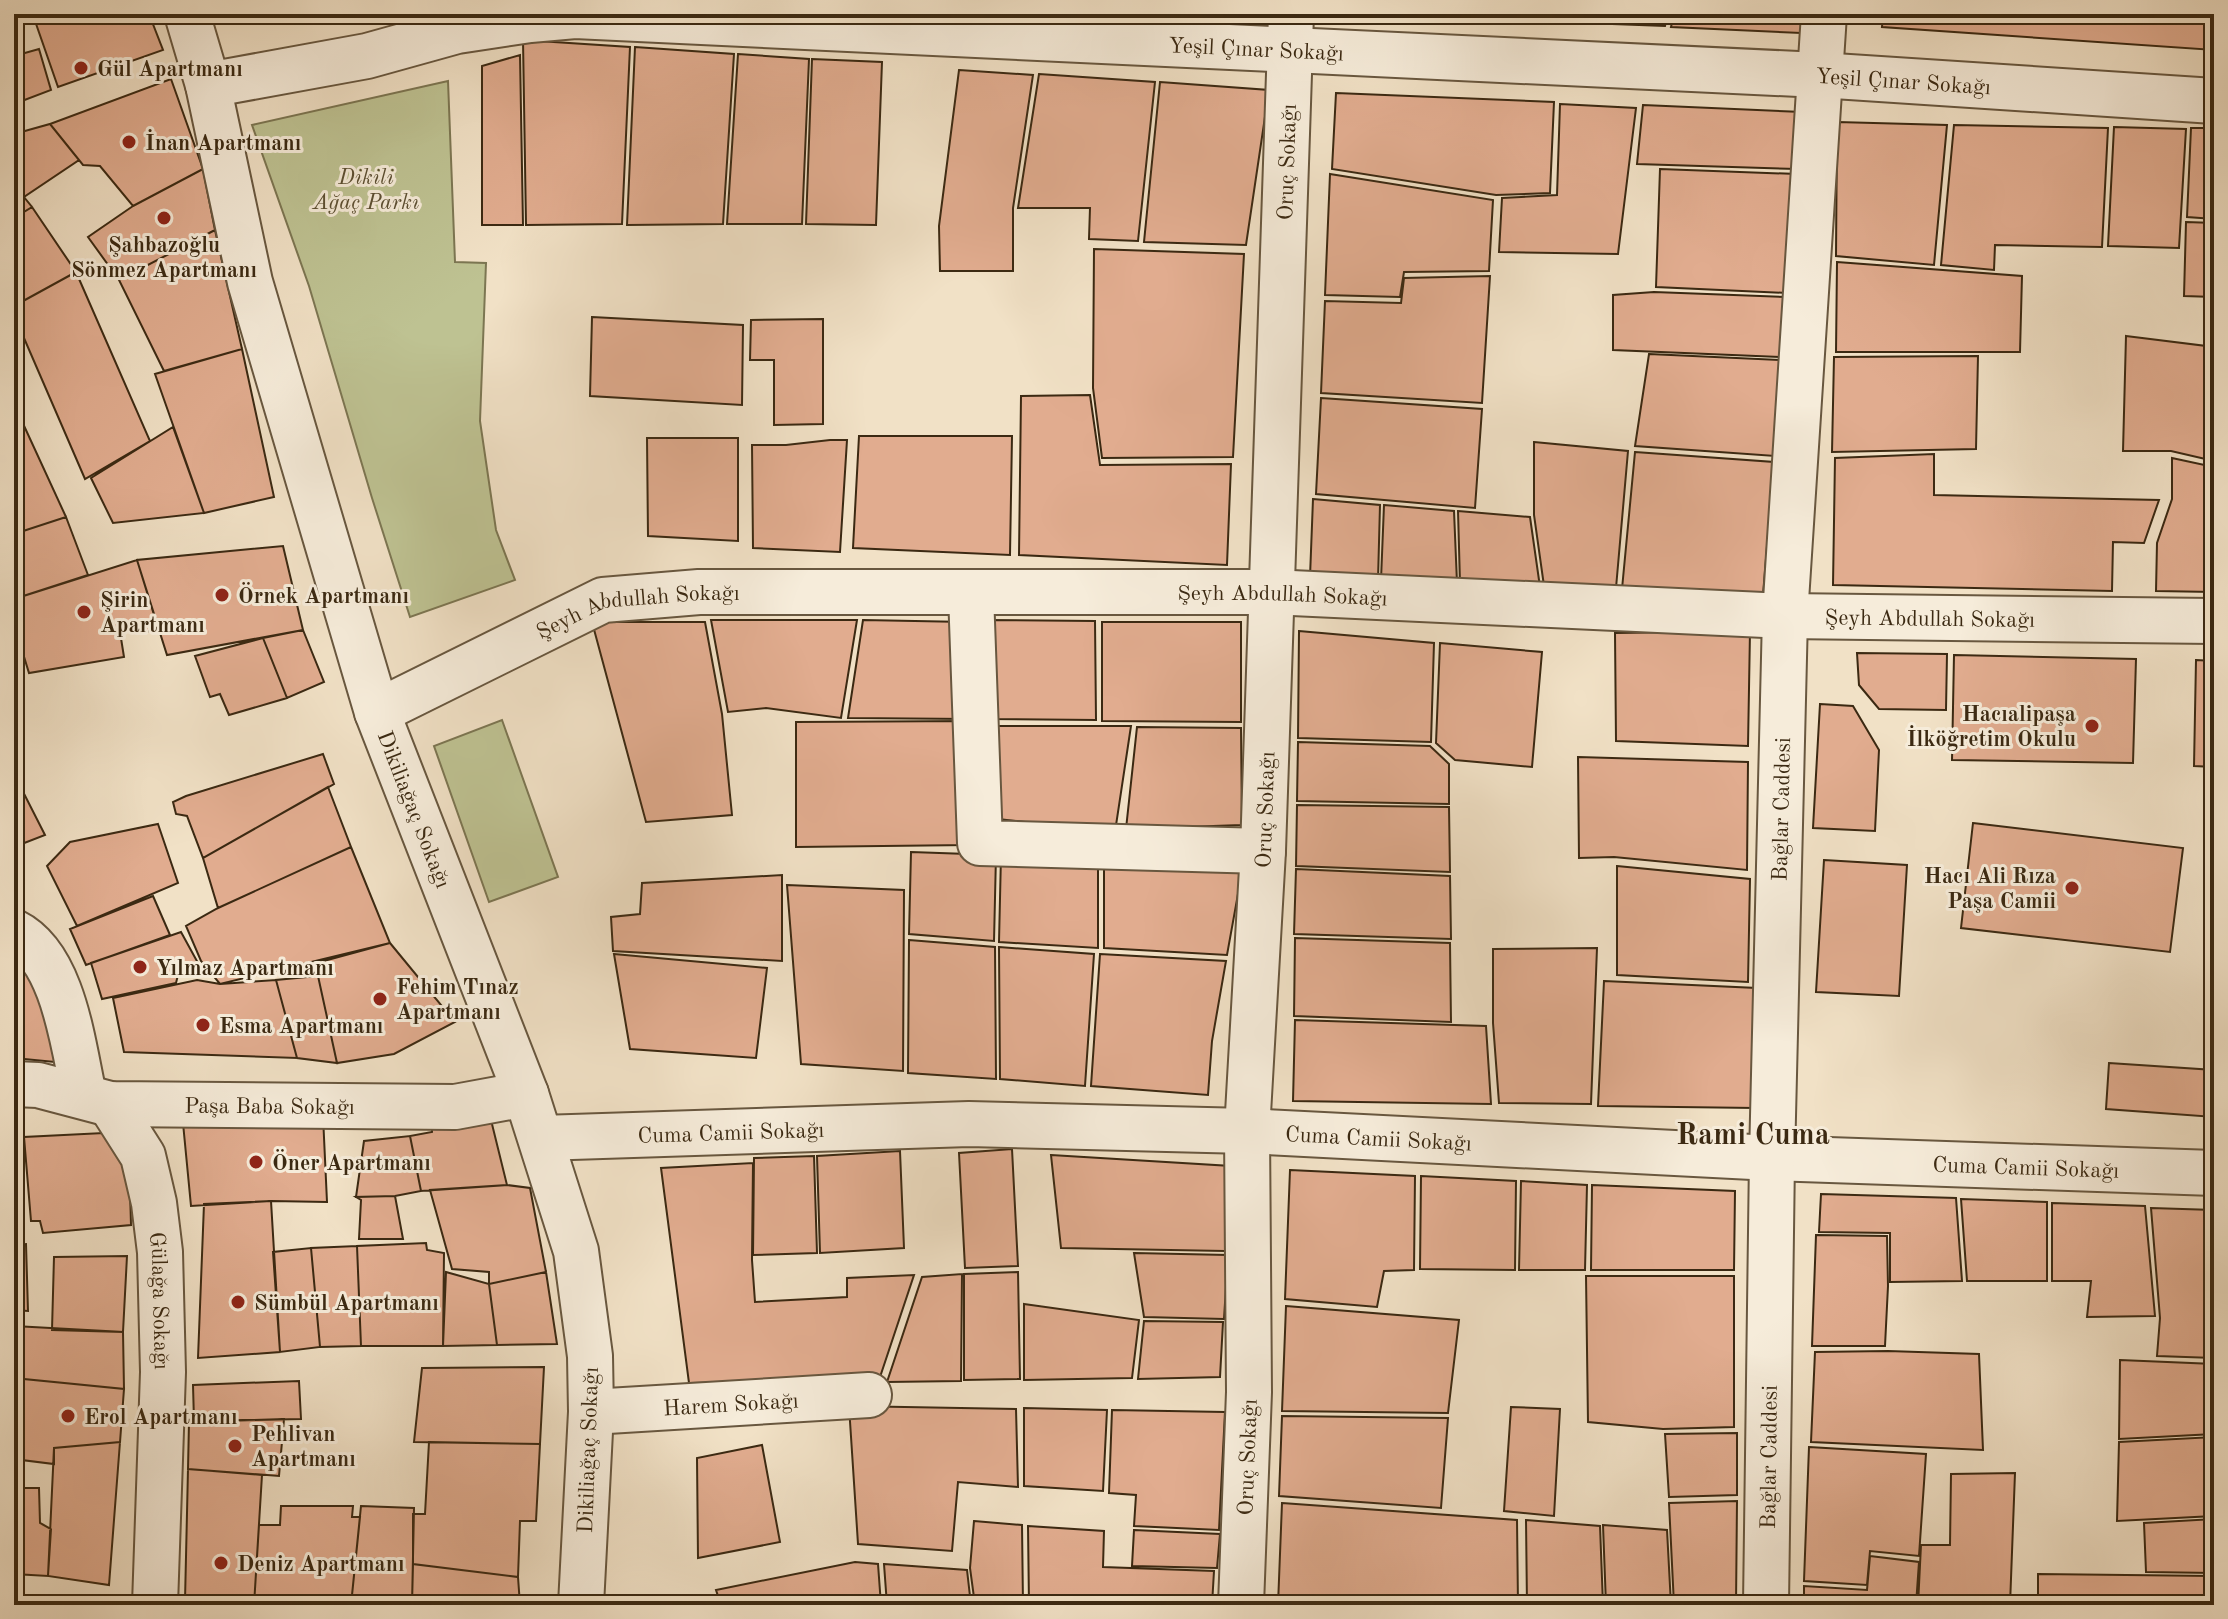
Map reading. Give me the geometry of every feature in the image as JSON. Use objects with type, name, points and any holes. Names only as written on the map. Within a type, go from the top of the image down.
[{"type":"street","name":"Dikiliağaç Sokağı","points":[[187,14],[208,85],[250,282],[377,712],[526,1094],[576,1251],[590,1356],[591,1412],[581,1605]]},
{"type":"street","name":"Bağlar Caddesi","points":[[1766,1605],[1772,1158],[1785,616],[1824,14]]},
{"type":"street","name":"Yeşil Çınar Sokağı","points":[[208,85],[367,56],[456,23],[575,16],[1290,33],[1819,75],[2214,101]]},
{"type":"street","name":"Oruç Sokağı","points":[[1241,1605],[1249,1392],[1247,1131],[1263,851],[1290,33]]},
{"type":"street","name":"Şeyh Abdullah Sokağı","points":[[377,712],[603,600],[699,592],[1270,592],[1785,616],[2214,621]]},
{"type":"street","points":[[971,594],[980,843],[1263,851]]},
{"type":"street","name":"Gülağa Sokağı","points":[[14,932],[23,936],[57,982],[97,1099],[143,1156],[154,1203],[160,1252],[163,1372],[155,1605]]},
{"type":"street","name":"Paşa Baba Sokağı","points":[[14,1084],[38,1085],[97,1099],[455,1107],[526,1094]]},
{"type":"street","name":"Cuma Camii Sokağı","points":[[541,1138],[969,1124],[1247,1131],[1772,1158],[2214,1173]]},
{"type":"street","name":"Harem Sokağı","points":[[591,1412],[869,1395]]},
{"type":"green space","name":"Dikili Ağaç Parkı","points":[[448,81],[455,262],[486,263],[480,421],[496,530],[515,580],[410,617],[309,286],[252,125]]},
{"type":"green space","points":[[502,720],[558,877],[489,902],[434,746]]},
{"type":"building","name":"Gül Apartmanı","points":[[42,14],[149,14],[163,50],[58,87],[34,18]]},
{"type":"building","points":[[274,14],[343,14],[275,20]]},
{"type":"building","points":[[1196,14],[1275,14],[1275,31],[1196,27]]},
{"type":"building","points":[[1337,14],[1414,14],[1414,19]]},
{"type":"building","points":[[1420,14],[1553,14],[1552,21]]},
{"type":"building","points":[[1560,14],[1668,14],[1665,26],[1559,22]]},
{"type":"building","points":[[1674,14],[1802,14],[1801,33],[1671,27]]},
{"type":"building","points":[[1883,14],[2214,14],[2214,50],[1882,27]]},
{"type":"building","points":[[523,40],[630,47],[622,224],[526,225]]},
{"type":"building","points":[[635,47],[734,54],[723,224],[627,225]]},
{"type":"building","points":[[39,49],[51,90],[14,104],[14,56]]},
{"type":"building","points":[[738,54],[809,59],[802,224],[727,224]]},
{"type":"building","points":[[520,55],[523,225],[482,225],[482,66]]},
{"type":"building","points":[[812,59],[882,62],[876,225],[806,224]]},
{"type":"building","points":[[959,70],[1033,75],[1013,208],[1013,271],[940,271],[939,226]]},
{"type":"building","points":[[1039,74],[1155,82],[1138,241],[1089,239],[1090,208],[1018,208]]},
{"type":"building","name":"İnan Apartmanı","points":[[171,79],[203,169],[133,206],[100,166],[83,165],[50,124]]},
{"type":"building","points":[[1160,82],[1269,90],[1246,245],[1144,242]]},
{"type":"building","points":[[1336,93],[1554,102],[1550,193],[1496,195],[1332,169]]},
{"type":"building","points":[[1560,104],[1636,108],[1618,254],[1499,252],[1502,198],[1557,195]]},
{"type":"building","points":[[1643,105],[1802,112],[1797,169],[1637,164]]},
{"type":"building","points":[[1837,122],[1947,125],[1934,265],[1836,256]]},
{"type":"building","points":[[50,124],[79,160],[24,197],[32,207],[14,218],[14,134]]},
{"type":"building","points":[[1954,125],[2108,128],[2102,247],[1995,245],[1994,270],[1941,265]]},
{"type":"building","points":[[2114,127],[2186,129],[2179,248],[2108,246]]},
{"type":"building","points":[[2191,128],[2214,128],[2214,219],[2187,217]]},
{"type":"building","name":"Şahbazoğlu Sönmez Apartmanı","points":[[203,169],[215,230],[119,280],[88,237],[133,206]]},
{"type":"building","points":[[1660,169],[1797,174],[1787,293],[1656,287]]},
{"type":"building","points":[[1330,174],[1493,200],[1489,271],[1404,272],[1400,297],[1325,295]]},
{"type":"building","points":[[32,207],[76,272],[14,306],[14,218]]},
{"type":"building","points":[[2186,222],[2214,223],[2214,297],[2184,296]]},
{"type":"building","points":[[215,230],[242,349],[164,371],[119,280]]},
{"type":"building","points":[[1094,249],[1244,254],[1233,457],[1102,458],[1093,388]]},
{"type":"building","points":[[1837,262],[2022,276],[2020,352],[1836,352]]},
{"type":"building","points":[[76,272],[150,441],[85,479],[14,315],[14,306]]},
{"type":"building","points":[[1490,276],[1482,403],[1321,393],[1325,301],[1401,303],[1404,278]]},
{"type":"building","points":[[1654,292],[1786,297],[1782,357],[1613,350],[1613,295]]},
{"type":"building","points":[[592,317],[743,325],[742,405],[590,396]]},
{"type":"building","points":[[823,319],[823,424],[774,425],[774,360],[750,360],[751,320]]},
{"type":"building","points":[[2126,336],[2214,347],[2214,461],[2171,451],[2123,451]]},
{"type":"building","points":[[242,349],[274,497],[204,513],[155,374]]},
{"type":"building","points":[[1649,354],[1782,360],[1775,456],[1635,446]]},
{"type":"building","points":[[1978,356],[1976,449],[1832,452],[1834,357]]},
{"type":"building","points":[[1090,395],[1100,465],[1231,464],[1227,565],[1019,555],[1021,396]]},
{"type":"building","points":[[1321,398],[1482,409],[1475,508],[1316,494]]},
{"type":"building","points":[[14,404],[66,517],[14,534]]},
{"type":"building","points":[[173,427],[204,513],[113,523],[91,478]]},
{"type":"building","points":[[859,436],[1012,436],[1010,555],[853,548]]},
{"type":"building","points":[[647,438],[738,438],[738,541],[648,536]]},
{"type":"building","points":[[847,440],[840,552],[753,548],[752,445]]},
{"type":"building","points":[[1534,442],[1628,451],[1616,588],[1544,586],[1534,515]]},
{"type":"building","points":[[1635,452],[1774,462],[1763,595],[1622,589]]},
{"type":"building","points":[[1934,454],[1934,495],[2159,500],[2144,543],[2113,542],[2112,591],[1833,585],[1835,458]]},
{"type":"building","points":[[2172,458],[2214,467],[2214,592],[2156,591],[2157,543],[2172,499]]},
{"type":"building","points":[[1313,499],[1380,505],[1378,580],[1310,577]]},
{"type":"building","points":[[1384,505],[1454,511],[1457,583],[1381,580]]},
{"type":"building","points":[[1458,511],[1530,517],[1540,587],[1460,583]]},
{"type":"building","points":[[66,517],[88,575],[14,599],[14,534]]},
{"type":"building","name":"Örnek Apartmanı","points":[[283,546],[303,630],[167,655],[137,560]]},
{"type":"building","name":"Şirin Apartmanı","points":[[137,560],[159,631],[120,632],[124,657],[29,673],[14,624],[14,599]]},
{"type":"building","points":[[711,620],[857,620],[841,718],[766,708],[728,712]]},
{"type":"building","points":[[863,620],[966,622],[970,719],[848,718]]},
{"type":"building","points":[[985,620],[1095,621],[1096,720],[987,719]]},
{"type":"building","points":[[592,622],[705,622],[722,714],[732,815],[646,822]]},
{"type":"building","points":[[1102,622],[1241,622],[1241,722],[1102,721]]},
{"type":"building","points":[[303,630],[324,682],[287,698],[263,638]]},
{"type":"building","points":[[1299,631],[1434,643],[1431,742],[1298,738]]},
{"type":"building","points":[[1750,631],[1748,746],[1616,741],[1615,633]]},
{"type":"building","points":[[263,638],[287,698],[229,715],[220,694],[210,697],[195,656]]},
{"type":"building","points":[[1440,643],[1542,652],[1532,767],[1455,760],[1436,743]]},
{"type":"building","points":[[1857,653],[1947,654],[1946,710],[1879,709],[1859,685]]},
{"type":"building","points":[[1954,655],[2136,659],[2133,763],[1952,760]]},
{"type":"building","points":[[2196,660],[2214,661],[2214,767],[2194,766]]},
{"type":"building","points":[[1820,704],[1853,706],[1879,750],[1875,831],[1813,828]]},
{"type":"building","points":[[969,721],[969,845],[796,847],[796,722]]},
{"type":"building","points":[[985,726],[1131,726],[1115,832],[989,818]]},
{"type":"building","points":[[1137,727],[1241,728],[1242,825],[1126,829]]},
{"type":"building","points":[[1298,742],[1430,746],[1449,764],[1449,804],[1297,801]]},
{"type":"building","points":[[323,754],[334,784],[203,858],[187,816],[176,814],[173,802]]},
{"type":"building","points":[[1578,757],[1748,762],[1747,870],[1614,857],[1579,858]]},
{"type":"building","points":[[14,774],[45,835],[14,847]]},
{"type":"building","points":[[328,787],[351,847],[218,908],[203,858]]},
{"type":"building","points":[[1297,805],[1449,807],[1450,872],[1296,866]]},
{"type":"building","name":"Hacı Ali Rıza Paşa Camii","points":[[1973,823],[2183,848],[2170,952],[1961,928]]},
{"type":"building","points":[[158,824],[178,883],[77,926],[47,866],[70,842]]},
{"type":"building","points":[[351,847],[390,943],[220,984],[201,961],[186,926],[218,908]]},
{"type":"building","points":[[911,852],[996,855],[994,941],[909,934]]},
{"type":"building","points":[[1001,855],[1098,858],[1098,948],[999,942]]},
{"type":"building","points":[[1104,858],[1240,863],[1240,883],[1227,955],[1104,948]]},
{"type":"building","points":[[1824,860],[1907,865],[1899,996],[1816,992]]},
{"type":"building","points":[[1617,866],[1750,879],[1748,982],[1617,975]]},
{"type":"building","points":[[1296,869],[1450,876],[1451,939],[1294,934]]},
{"type":"building","points":[[782,875],[782,961],[613,951],[611,917],[640,914],[642,883]]},
{"type":"building","points":[[787,885],[904,890],[903,1071],[801,1064]]},
{"type":"building","points":[[153,896],[170,935],[86,965],[70,929]]},
{"type":"building","name":"Yılmaz Apartmanı","points":[[181,932],[198,963],[179,971],[176,983],[102,999],[91,963]]},
{"type":"building","points":[[1295,938],[1450,943],[1451,1022],[1294,1016]]},
{"type":"building","points":[[909,940],[995,947],[996,1079],[908,1073]]},
{"type":"building","points":[[14,943],[52,989],[65,1063],[14,1058]]},
{"type":"building","name":"Fehim Tınaz Apartmanı","points":[[390,943],[455,1022],[394,1054],[337,1063],[318,976],[324,975],[320,962]]},
{"type":"building","points":[[999,947],[1094,954],[1085,1086],[1000,1079]]},
{"type":"building","points":[[1597,948],[1591,1104],[1499,1103],[1493,1023],[1493,949]]},
{"type":"building","points":[[614,954],[767,968],[756,1058],[630,1049]]},
{"type":"building","points":[[1100,954],[1226,961],[1212,1041],[1208,1095],[1091,1086]]},
{"type":"building","points":[[318,976],[337,1063],[297,1058],[276,980]]},
{"type":"building","name":"Esma Apartmanı","points":[[197,980],[220,984],[276,980],[297,1058],[124,1052],[113,998]]},
{"type":"building","points":[[1604,981],[1757,988],[1756,1108],[1598,1106]]},
{"type":"building","points":[[1295,1020],[1486,1026],[1491,1104],[1293,1101]]},
{"type":"building","points":[[2109,1063],[2214,1070],[2214,1117],[2106,1109]]},
{"type":"building","name":"Öner Apartmanı","points":[[323,1116],[327,1202],[271,1201],[191,1206],[183,1123]]},
{"type":"building","points":[[491,1120],[507,1185],[421,1191],[410,1136],[432,1132],[432,1125]]},
{"type":"building","points":[[104,1133],[129,1156],[131,1225],[43,1233],[40,1221],[31,1221],[24,1137]]},
{"type":"building","points":[[410,1136],[421,1191],[395,1196],[356,1197],[364,1141]]},
{"type":"building","points":[[1012,1149],[1018,1266],[965,1268],[959,1153]]},
{"type":"building","points":[[900,1151],[904,1248],[820,1253],[817,1156]]},
{"type":"building","points":[[1051,1155],[1231,1166],[1225,1251],[1061,1248]]},
{"type":"building","points":[[814,1156],[817,1253],[753,1255],[754,1158]]},
{"type":"building","points":[[753,1163],[755,1302],[847,1297],[847,1278],[914,1275],[879,1380],[689,1383],[661,1168]]},
{"type":"building","points":[[1290,1170],[1415,1176],[1414,1270],[1384,1271],[1377,1307],[1285,1299]]},
{"type":"building","points":[[1421,1176],[1516,1181],[1515,1270],[1420,1269]]},
{"type":"building","points":[[1521,1181],[1587,1185],[1585,1270],[1519,1270]]},
{"type":"building","points":[[507,1185],[530,1188],[546,1272],[489,1284],[489,1272],[452,1269],[430,1190]]},
{"type":"building","points":[[1592,1185],[1735,1191],[1734,1270],[1591,1270]]},
{"type":"building","points":[[1821,1194],[1956,1198],[1962,1281],[1890,1282],[1890,1233],[1819,1232]]},
{"type":"building","points":[[395,1196],[403,1239],[359,1239],[361,1200],[356,1197]]},
{"type":"building","points":[[1961,1199],[2047,1202],[2047,1281],[1967,1281]]},
{"type":"building","name":"Sümbül Apartmanı","points":[[271,1201],[280,1352],[198,1358],[204,1204]]},
{"type":"building","points":[[2052,1203],[2145,1206],[2155,1316],[2087,1317],[2091,1281],[2052,1281]]},
{"type":"building","points":[[2151,1208],[2214,1210],[2214,1358],[2157,1356],[2160,1318]]},
{"type":"building","points":[[1816,1235],[1887,1236],[1885,1346],[1812,1346]]},
{"type":"building","points":[[426,1243],[427,1250],[444,1253],[443,1346],[361,1346],[357,1246]]},
{"type":"building","points":[[26,1244],[28,1311],[14,1310],[14,1245]]},
{"type":"building","points":[[357,1246],[361,1346],[320,1347],[311,1248]]},
{"type":"building","points":[[311,1248],[320,1347],[280,1352],[273,1252]]},
{"type":"building","points":[[1134,1253],[1228,1255],[1224,1319],[1144,1317]]},
{"type":"building","points":[[127,1256],[123,1332],[52,1330],[54,1257]]},
{"type":"building","points":[[446,1272],[489,1284],[497,1345],[443,1346]]},
{"type":"building","points":[[546,1272],[557,1344],[497,1345],[489,1284]]},
{"type":"building","points":[[1018,1272],[1020,1379],[964,1380],[964,1274]]},
{"type":"building","points":[[962,1274],[961,1381],[887,1382],[922,1277]]},
{"type":"building","points":[[1586,1276],[1734,1276],[1734,1427],[1663,1429],[1588,1422]]},
{"type":"building","points":[[1024,1304],[1139,1320],[1132,1378],[1024,1380]]},
{"type":"building","points":[[1286,1306],[1459,1320],[1448,1413],[1282,1411]]},
{"type":"building","points":[[1144,1321],[1223,1322],[1220,1377],[1138,1379]]},
{"type":"building","points":[[14,1326],[123,1332],[124,1389],[14,1378]]},
{"type":"building","points":[[1815,1352],[1979,1354],[1983,1450],[1811,1442]]},
{"type":"building","points":[[2120,1360],[2214,1364],[2214,1434],[2119,1439]]},
{"type":"building","points":[[544,1367],[540,1444],[414,1442],[422,1368]]},
{"type":"building","name":"Erol Apartmanı","points":[[14,1378],[124,1389],[120,1442],[54,1448],[54,1464],[14,1459]]},
{"type":"building","points":[[299,1381],[301,1419],[194,1421],[193,1385]]},
{"type":"building","points":[[849,1406],[1016,1409],[1018,1487],[958,1482],[952,1551],[858,1544]]},
{"type":"building","points":[[1511,1407],[1560,1409],[1554,1516],[1504,1511]]},
{"type":"building","points":[[1024,1408],[1107,1410],[1103,1491],[1024,1486]]},
{"type":"building","points":[[1112,1410],[1225,1412],[1219,1530],[1134,1526],[1136,1495],[1109,1493]]},
{"type":"building","points":[[1282,1416],[1448,1418],[1441,1508],[1279,1496]]},
{"type":"building","name":"Pehlivan Apartmanı","points":[[284,1419],[279,1476],[188,1469],[189,1422]]},
{"type":"building","points":[[1737,1433],[1737,1495],[1669,1497],[1665,1434]]},
{"type":"building","points":[[2214,1437],[2214,1516],[2117,1521],[2119,1442]]},
{"type":"building","points":[[120,1442],[109,1585],[48,1576],[54,1448]]},
{"type":"building","points":[[429,1442],[540,1444],[536,1521],[520,1521],[518,1577],[413,1564],[413,1514],[425,1514]]},
{"type":"building","points":[[762,1445],[780,1542],[698,1558],[697,1458]]},
{"type":"building","points":[[1809,1447],[1926,1454],[1919,1556],[1870,1551],[1867,1585],[1804,1581]]},
{"type":"building","name":"Deniz Apartmanı","points":[[188,1469],[262,1475],[254,1605],[185,1601]]},
{"type":"building","points":[[2015,1473],[2010,1605],[1918,1605],[1921,1545],[1950,1545],[1951,1474]]},
{"type":"building","points":[[14,1488],[39,1488],[40,1523],[51,1529],[48,1576],[14,1574]]},
{"type":"building","points":[[1737,1501],[1736,1605],[1674,1605],[1669,1503]]},
{"type":"building","points":[[1282,1503],[1517,1520],[1518,1605],[1278,1605]]},
{"type":"building","points":[[281,1506],[353,1506],[352,1517],[360,1517],[351,1605],[254,1605],[259,1525],[280,1525]]},
{"type":"building","points":[[361,1506],[414,1508],[412,1605],[351,1605]]},
{"type":"building","points":[[2214,1519],[2214,1573],[2146,1572],[2144,1523]]},
{"type":"building","points":[[1526,1520],[1600,1526],[1603,1605],[1527,1605]]},
{"type":"building","points":[[974,1521],[1022,1525],[1023,1605],[975,1605],[970,1568]]},
{"type":"building","points":[[1603,1525],[1667,1530],[1671,1605],[1606,1605]]},
{"type":"building","points":[[1028,1526],[1104,1531],[1103,1567],[1214,1571],[1212,1605],[1029,1605]]},
{"type":"building","points":[[1134,1530],[1220,1534],[1217,1568],[1132,1566]]},
{"type":"building","points":[[1870,1556],[1919,1562],[1916,1605],[1804,1605],[1804,1586],[1867,1590]]},
{"type":"building","points":[[855,1562],[878,1564],[881,1605],[721,1605],[716,1590]]},
{"type":"building","points":[[413,1564],[518,1577],[520,1605],[412,1605]]},
{"type":"building","points":[[884,1564],[967,1570],[971,1605],[887,1605]]},
{"type":"building","points":[[2038,1574],[2214,1576],[2214,1605],[2038,1605]]},
{"type":"place","name":"Gül Apartmanı","points":[[81,68]]},
{"type":"place","name":"İnan Apartmanı","points":[[129,142]]},
{"type":"place","name":"Şahbazoğlu Sönmez Apartmanı","points":[[164,218]]},
{"type":"place","name":"Örnek Apartmanı","points":[[222,595]]},
{"type":"place","name":"Şirin Apartmanı","points":[[84,612]]},
{"type":"place","name":"Hacıalipaşa İlköğretim Okulu","points":[[2092,726]]},
{"type":"place","name":"Hacı Ali Rıza Paşa Camii","points":[[2072,888]]},
{"type":"place","name":"Yılmaz Apartmanı","points":[[140,967]]},
{"type":"place","name":"Fehim Tınaz Apartmanı","points":[[380,999]]},
{"type":"place","name":"Esma Apartmanı","points":[[203,1025]]},
{"type":"place","name":"Öner Apartmanı","points":[[256,1162]]},
{"type":"place","name":"Sümbül Apartmanı","points":[[238,1302]]},
{"type":"place","name":"Erol Apartmanı","points":[[68,1416]]},
{"type":"place","name":"Pehlivan Apartmanı","points":[[235,1446]]},
{"type":"place","name":"Deniz Apartmanı","points":[[221,1563]]},
{"type":"district","name":"Rami Cuma","points":[[1753,1134]]}]
